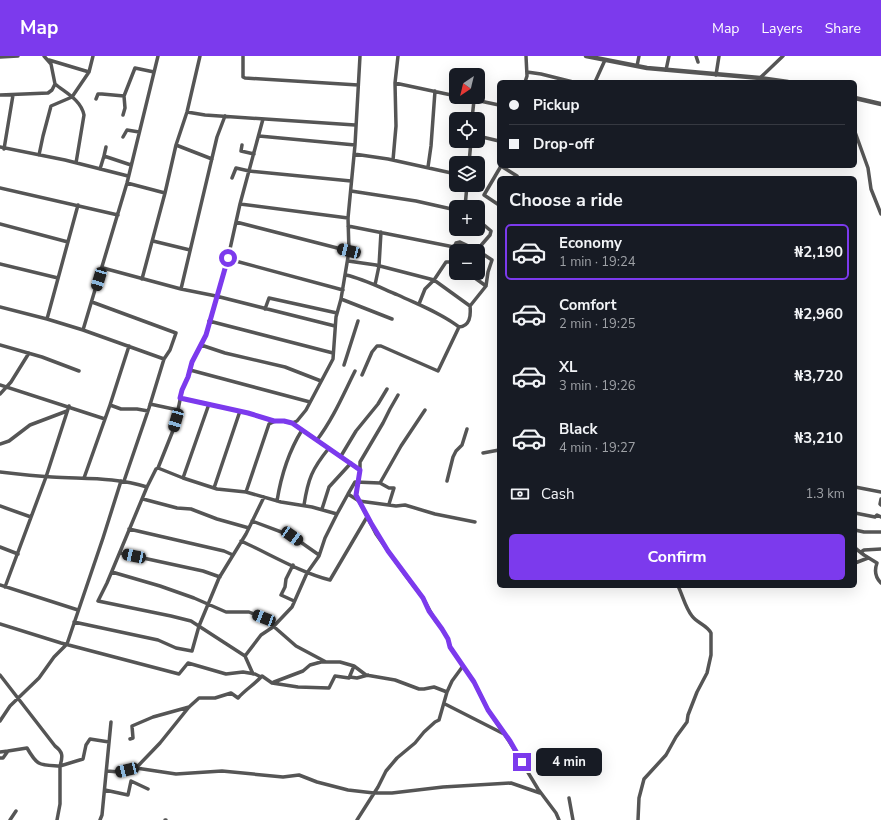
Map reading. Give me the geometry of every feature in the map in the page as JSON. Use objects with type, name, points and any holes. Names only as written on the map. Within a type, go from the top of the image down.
[{"type":"street","points":[[0,57],[18,56]]},
{"type":"street","points":[[44,56],[49,60],[89,72]]},
{"type":"street","points":[[39,155],[51,106],[72,97],[89,72],[93,56]]},
{"type":"street","points":[[84,330],[127,183],[158,56]]},
{"type":"street","points":[[142,279],[153,241],[176,145],[187,112],[200,56]]},
{"type":"street","points":[[243,56],[243,77],[245,78],[358,85]]},
{"type":"street","points":[[292,423],[297,421],[306,410],[333,359],[337,313],[346,275],[349,251],[348,218],[355,145],[360,56]]},
{"type":"street","points":[[393,160],[396,126],[395,83],[398,56]]},
{"type":"street","points":[[525,80],[527,72],[526,56]]},
{"type":"street","points":[[586,56],[605,60],[611,58],[637,66],[666,70],[774,80]]},
{"type":"street","points":[[637,66],[639,56]]},
{"type":"street","points":[[666,70],[669,56]]},
{"type":"street","points":[[696,56],[698,62]]},
{"type":"street","points":[[716,75],[719,56]]},
{"type":"street","points":[[760,78],[783,56]]},
{"type":"street","points":[[49,60],[55,84],[72,97],[82,109],[84,115],[76,163]]},
{"type":"street","points":[[595,80],[605,60]]},
{"type":"street","points":[[123,115],[125,108],[124,96],[135,68],[154,72]]},
{"type":"street","points":[[527,72],[564,80]]},
{"type":"street","points":[[395,83],[449,95]]},
{"type":"street","points":[[0,96],[50,92],[55,84]]},
{"type":"street","points":[[428,167],[435,92]]},
{"type":"street","points":[[96,99],[98,94],[124,96]]},
{"type":"street","points":[[13,95],[2,148],[76,163],[128,176]]},
{"type":"street","points":[[857,98],[881,104]]},
{"type":"street","points":[[485,102],[497,105]]},
{"type":"street","points":[[187,112],[205,115],[355,125]]},
{"type":"street","points":[[181,289],[217,137],[225,116]]},
{"type":"street","points":[[253,674],[245,656],[191,622],[171,616],[98,601],[112,572],[147,487],[156,469],[158,468],[174,428],[182,390],[206,335],[216,296],[228,259],[240,204],[263,119]]},
{"type":"street","points":[[123,137],[127,130],[140,132]]},
{"type":"street","points":[[259,136],[355,145]]},
{"type":"street","points":[[485,138],[497,141]]},
{"type":"street","points":[[857,138],[868,168],[871,189],[881,214]]},
{"type":"street","points":[[176,145],[212,159]]},
{"type":"street","points":[[242,145],[241,151],[254,154]]},
{"type":"street","points":[[100,169],[106,147]]},
{"type":"street","points":[[354,154],[393,160],[449,172]]},
{"type":"street","points":[[104,156],[131,165]]},
{"type":"street","points":[[232,178],[236,168],[249,171],[351,181]]},
{"type":"street","points":[[497,204],[484,195],[500,168]]},
{"type":"street","points":[[504,168],[517,176]]},
{"type":"street","points":[[127,183],[165,193]]},
{"type":"street","points":[[0,188],[118,214]]},
{"type":"street","points":[[351,190],[416,200],[449,208]]},
{"type":"street","points":[[240,204],[348,218]]},
{"type":"street","points":[[47,320],[78,205]]},
{"type":"street","points":[[236,222],[349,251]]},
{"type":"street","points":[[0,224],[68,242]]},
{"type":"street","points":[[348,226],[449,245]]},
{"type":"street","points":[[482,244],[490,235],[491,231],[485,226]]},
{"type":"street","points":[[375,285],[379,266],[381,232]]},
{"type":"street","points":[[153,241],[190,250]]},
{"type":"street","points":[[455,244],[460,242],[464,244]]},
{"type":"street","points":[[346,275],[375,285],[419,304],[449,319],[459,327],[464,327],[471,317],[470,306],[486,286],[492,260],[485,255]]},
{"type":"street","points":[[228,259],[343,290]]},
{"type":"street","points":[[348,261],[379,266],[434,280],[470,306]]},
{"type":"street","points":[[419,304],[424,289],[434,280],[446,262],[449,262]]},
{"type":"street","points":[[0,264],[58,278]]},
{"type":"street","points":[[103,268],[181,289],[216,296],[336,326]]},
{"type":"street","points":[[478,280],[486,286]]},
{"type":"street","points":[[265,309],[269,298],[337,313]]},
{"type":"street","points":[[341,299],[392,319]]},
{"type":"street","points":[[0,721],[10,706],[39,678],[54,657],[67,644],[122,481],[148,412],[164,359],[170,350],[176,332],[92,302]]},
{"type":"street","points":[[0,307],[84,330],[164,359]]},
{"type":"street","points":[[209,321],[333,353]]},
{"type":"street","points":[[344,365],[358,321]]},
{"type":"street","points":[[362,375],[372,352],[377,346],[381,346],[438,371],[459,327]]},
{"type":"street","points":[[0,345],[29,353],[78,371]]},
{"type":"street","points":[[201,345],[225,353],[285,367],[322,381]]},
{"type":"street","points":[[84,478],[129,346]]},
{"type":"street","points":[[0,394],[29,353]]},
{"type":"street","points":[[190,370],[310,402]]},
{"type":"street","points":[[318,440],[334,415],[355,371]]},
{"type":"street","points":[[0,385],[69,406],[105,419]]},
{"type":"street","points":[[341,456],[356,431],[378,404],[387,389]]},
{"type":"street","points":[[398,395],[383,424],[360,462],[359,483],[356,495],[376,534],[423,598],[448,639],[450,647],[474,682],[488,710],[559,820]]},
{"type":"street","points":[[180,398],[240,411],[274,421],[292,423],[360,470]]},
{"type":"street","points":[[150,404],[178,410]]},
{"type":"street","points":[[183,478],[209,404]]},
{"type":"street","points":[[110,405],[121,410],[137,409],[148,412]]},
{"type":"street","points":[[5,587],[46,477],[69,406]]},
{"type":"street","points":[[0,444],[30,425],[67,412],[73,408]]},
{"type":"street","points":[[380,483],[401,446],[425,410]]},
{"type":"street","points":[[214,488],[240,411]]},
{"type":"street","points":[[246,492],[269,424],[274,421]]},
{"type":"street","points":[[447,481],[453,458],[456,451],[462,445],[467,429]]},
{"type":"street","points":[[277,501],[279,486],[285,468],[295,442],[302,430]]},
{"type":"street","points":[[304,505],[310,476],[318,462],[329,448]]},
{"type":"street","points":[[483,453],[497,450]]},
{"type":"street","points":[[322,509],[329,487],[351,463]]},
{"type":"street","points":[[158,468],[214,488],[246,492],[277,501],[322,509],[336,514]]},
{"type":"street","points":[[0,472],[46,477],[101,478],[147,487]]},
{"type":"street","points":[[245,656],[261,635],[274,626],[292,607],[308,572],[319,555],[336,514],[355,482],[373,484],[380,483],[390,488],[394,488],[389,504]]},
{"type":"street","points":[[857,487],[881,492]]},
{"type":"street","points":[[348,494],[359,501],[396,506],[405,505],[435,514],[475,522]]},
{"type":"street","points":[[74,622],[158,640],[176,648],[192,651],[199,626],[220,577],[249,528],[264,497]]},
{"type":"street","points":[[143,499],[177,508],[191,509],[217,519],[249,528]]},
{"type":"street","points":[[881,499],[881,505]]},
{"type":"street","points":[[0,506],[31,517]]},
{"type":"street","points":[[857,513],[875,517],[877,515],[881,518]]},
{"type":"street","points":[[241,541],[308,572],[330,580],[367,516]]},
{"type":"street","points":[[252,521],[292,536],[319,555]]},
{"type":"street","points":[[129,528],[224,551],[233,555]]},
{"type":"street","points":[[857,530],[881,532]]},
{"type":"street","points":[[0,547],[18,554]]},
{"type":"street","points":[[857,549],[877,563]]},
{"type":"street","points":[[861,552],[864,550],[881,549]]},
{"type":"street","points":[[120,553],[203,571],[220,577]]},
{"type":"street","points":[[857,562],[868,558]]},
{"type":"street","points":[[881,560],[877,563],[874,570],[881,583]]},
{"type":"street","points":[[293,565],[286,578],[285,587],[281,595],[294,601]]},
{"type":"street","points":[[112,572],[160,586],[194,598],[226,612],[250,612],[264,618],[296,646],[326,662]]},
{"type":"street","points":[[0,585],[78,610]]},
{"type":"street","points":[[638,820],[639,798],[644,779],[666,755],[676,737],[687,722],[688,715],[697,692],[707,673],[711,655],[711,633],[706,627],[693,618],[689,608],[685,604],[679,588]]},
{"type":"street","points":[[0,624],[61,643],[179,674],[188,663],[226,674],[243,672],[253,674],[261,676],[272,683],[330,688],[335,676],[349,678],[350,676],[357,678],[368,675]]},
{"type":"street","points":[[272,683],[303,670],[310,665],[326,662],[340,662],[354,666],[368,675],[395,680],[424,689],[434,687],[447,692]]},
{"type":"street","points":[[350,676],[354,666]]},
{"type":"street","points":[[357,820],[386,771],[397,758],[408,750],[433,724],[439,720],[445,704],[447,692],[452,681],[463,666]]},
{"type":"street","points":[[0,676],[55,746],[62,752],[63,758],[60,766],[60,804],[57,820]]},
{"type":"street","points":[[136,768],[164,738],[189,707],[199,698],[215,698],[231,693],[238,698],[261,676]]},
{"type":"street","points":[[445,704],[505,735]]},
{"type":"street","points":[[130,739],[133,738],[132,726],[153,717],[189,707]]},
{"type":"street","points":[[100,820],[105,790],[111,722]]},
{"type":"street","points":[[0,752],[27,748],[33,759],[40,765],[60,766],[83,759],[86,745],[90,738],[109,742]]},
{"type":"street","points":[[0,758],[2,758],[8,751]]},
{"type":"street","points":[[107,772],[119,772],[136,768],[176,774],[222,771],[283,777],[299,775],[317,782],[348,790],[374,793],[392,793],[443,787],[511,783],[541,793]]},
{"type":"street","points":[[105,790],[128,795],[131,781],[148,788]]},
{"type":"street","points":[[569,798],[573,820]]},
{"type":"street","points":[[10,820],[16,812]]},
{"type":"route","points":[[228,258],[209,320],[206,335],[192,362],[180,398],[248,413],[274,421],[292,423],[360,470],[356,495],[376,534],[423,598],[429,611],[448,639],[450,647],[481,694],[488,710],[510,741],[522,762]]}]
